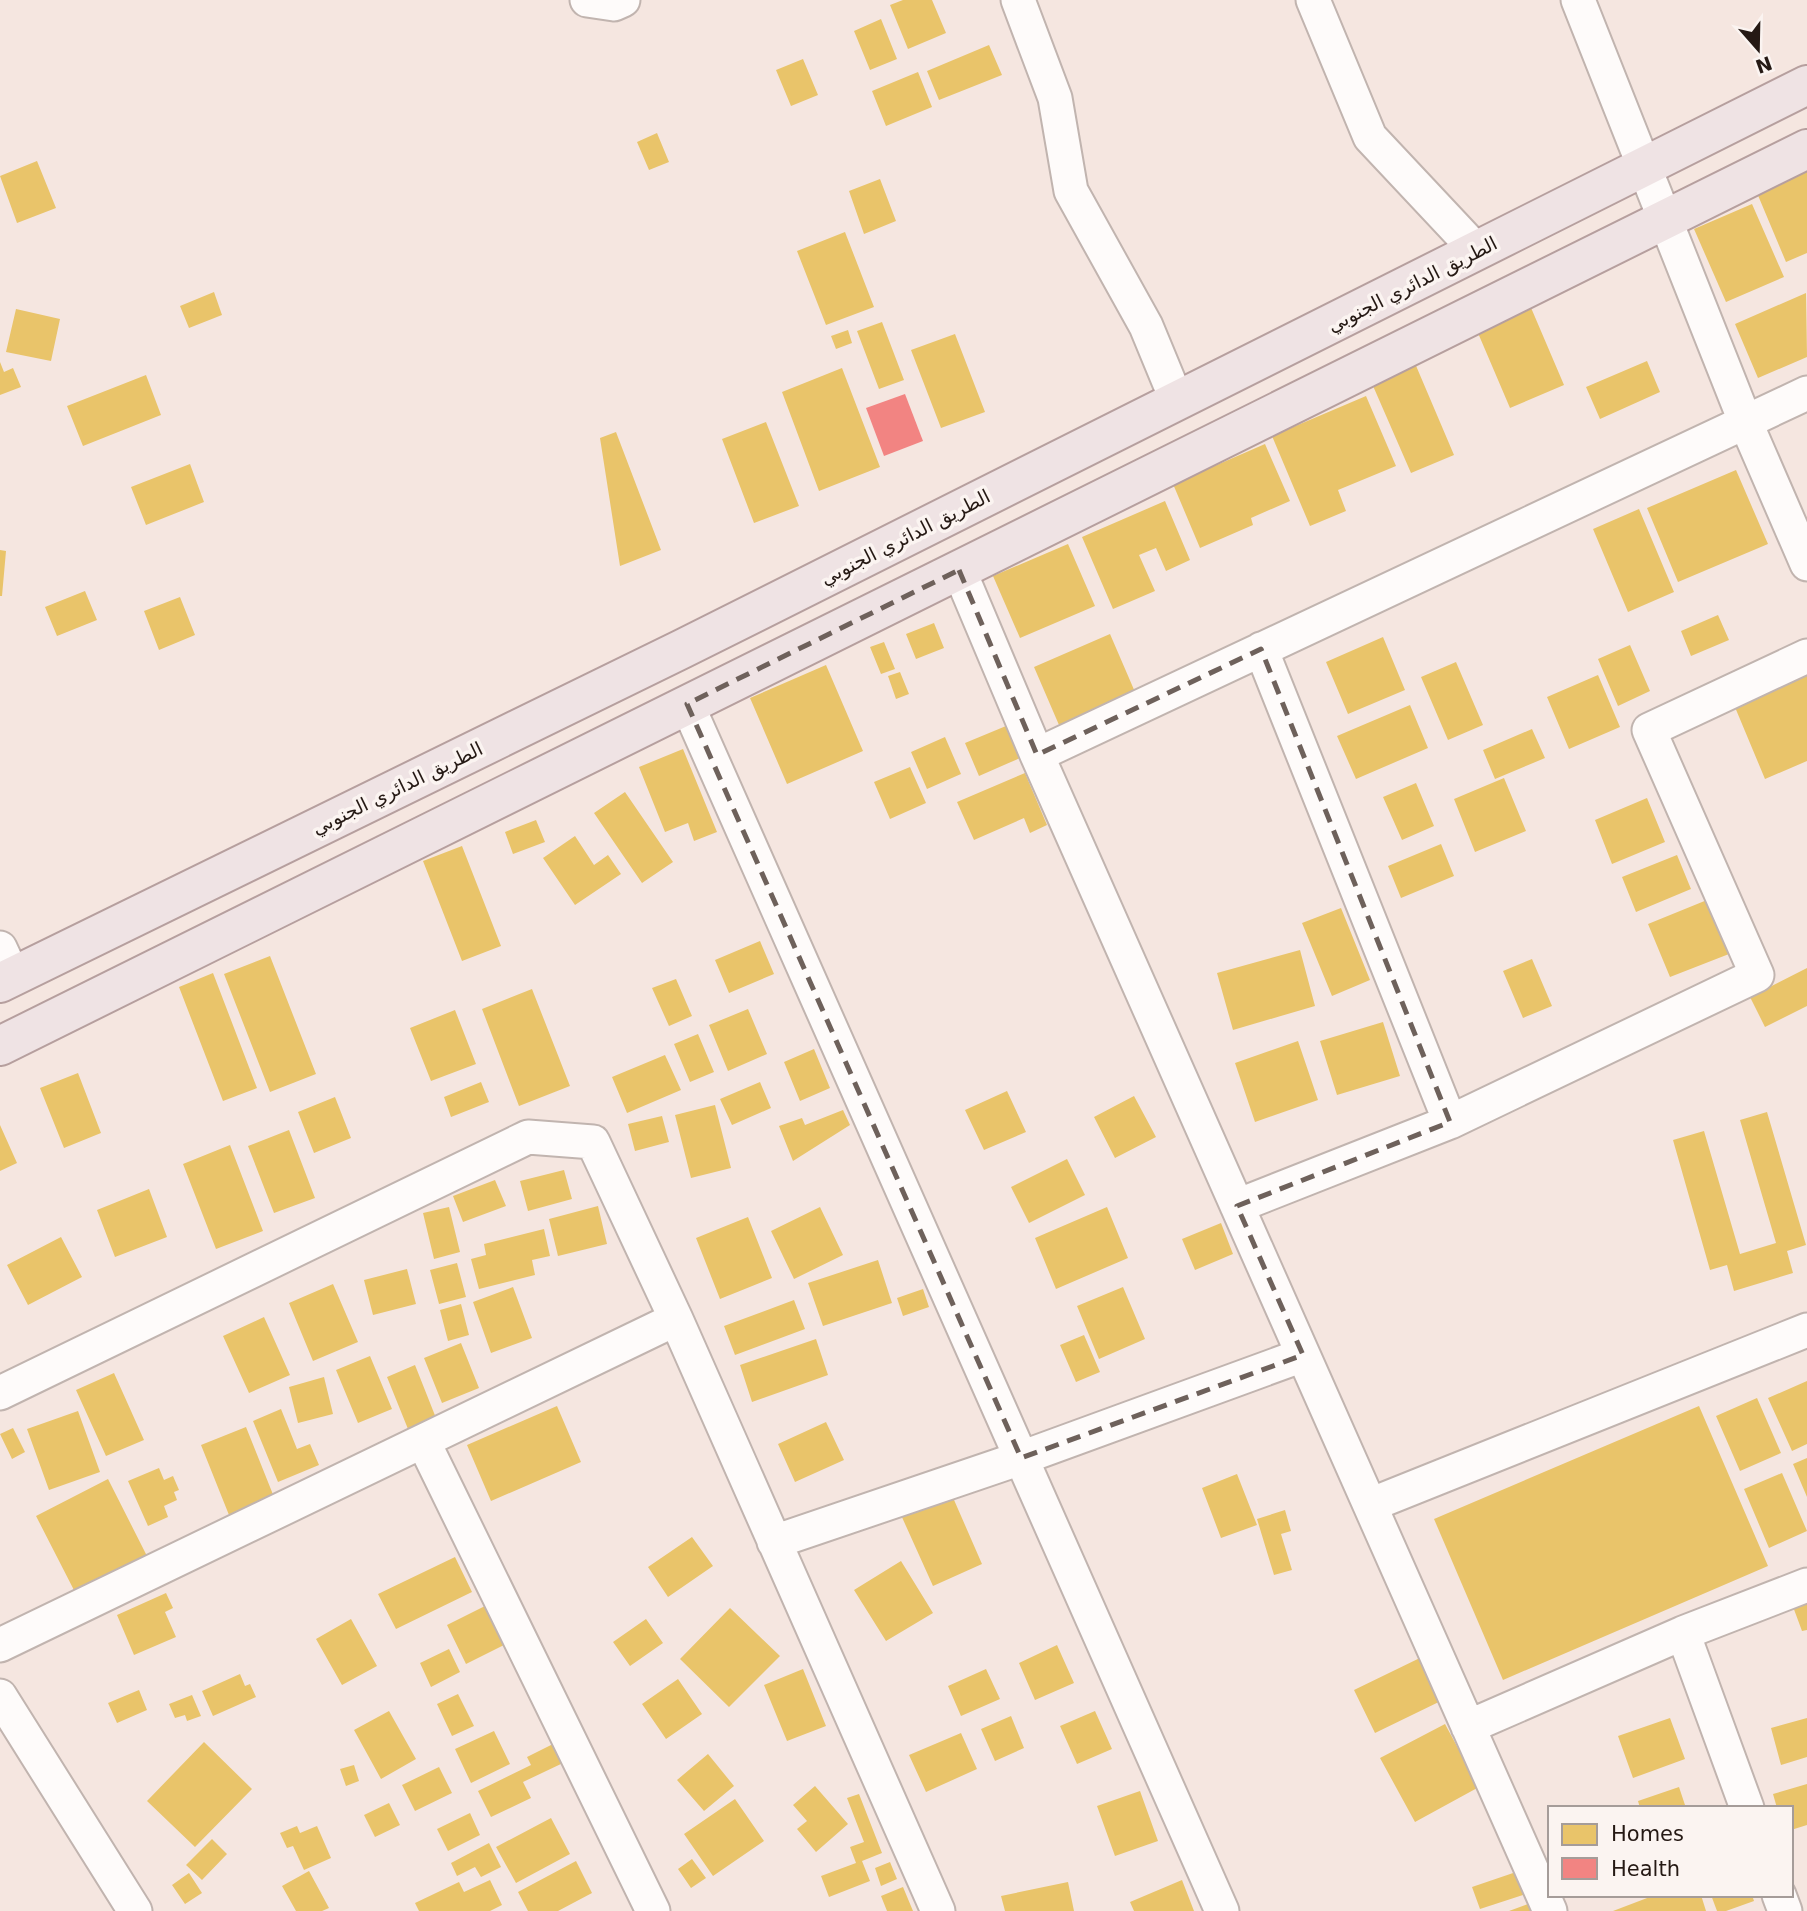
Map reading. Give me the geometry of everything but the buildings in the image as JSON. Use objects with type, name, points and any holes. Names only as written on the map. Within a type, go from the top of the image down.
[{"type":"main road","name":"الطريق الدائري الجنوبي","points":[[4,969],[695,642],[1807,85]]},
{"type":"main road","points":[[0,1046],[1807,149]]},
{"type":"street","points":[[587,0],[614,4],[623,0]]},
{"type":"street","points":[[1018,0],[1055,98],[1071,191],[1146,326],[1177,401]]},
{"type":"street","points":[[1313,0],[1370,137],[1477,251]]},
{"type":"street","points":[[1578,0],[1745,421],[1807,564]]},
{"type":"street","points":[[1037,755],[1807,393]]},
{"type":"street","points":[[959,569],[1037,755],[1550,1911]]},
{"type":"street","points":[[1261,649],[1450,1122]]},
{"type":"street","points":[[1237,1206],[1450,1122],[1757,975],[1649,730],[1807,656]]},
{"type":"street","points":[[687,704],[1222,1911]]},
{"type":"street","points":[[0,1392],[528,1138],[593,1142],[676,1319],[938,1911]]},
{"type":"street","points":[[0,1645],[676,1319]]},
{"type":"street","points":[[1370,1505],[1807,1330]]},
{"type":"street","points":[[775,1542],[1021,1458],[1303,1354]]},
{"type":"street","points":[[423,1441],[653,1911]]},
{"type":"street","points":[[1468,1727],[1683,1633],[1807,1585]]},
{"type":"street","points":[[1683,1633],[1746,1806]]},
{"type":"street","points":[[0,1696],[135,1911]]},
{"type":"highlighted area","points":[[959,570],[1037,755],[1261,649],[1450,1122],[1237,1206],[1303,1355],[1021,1458],[687,704]]}]
